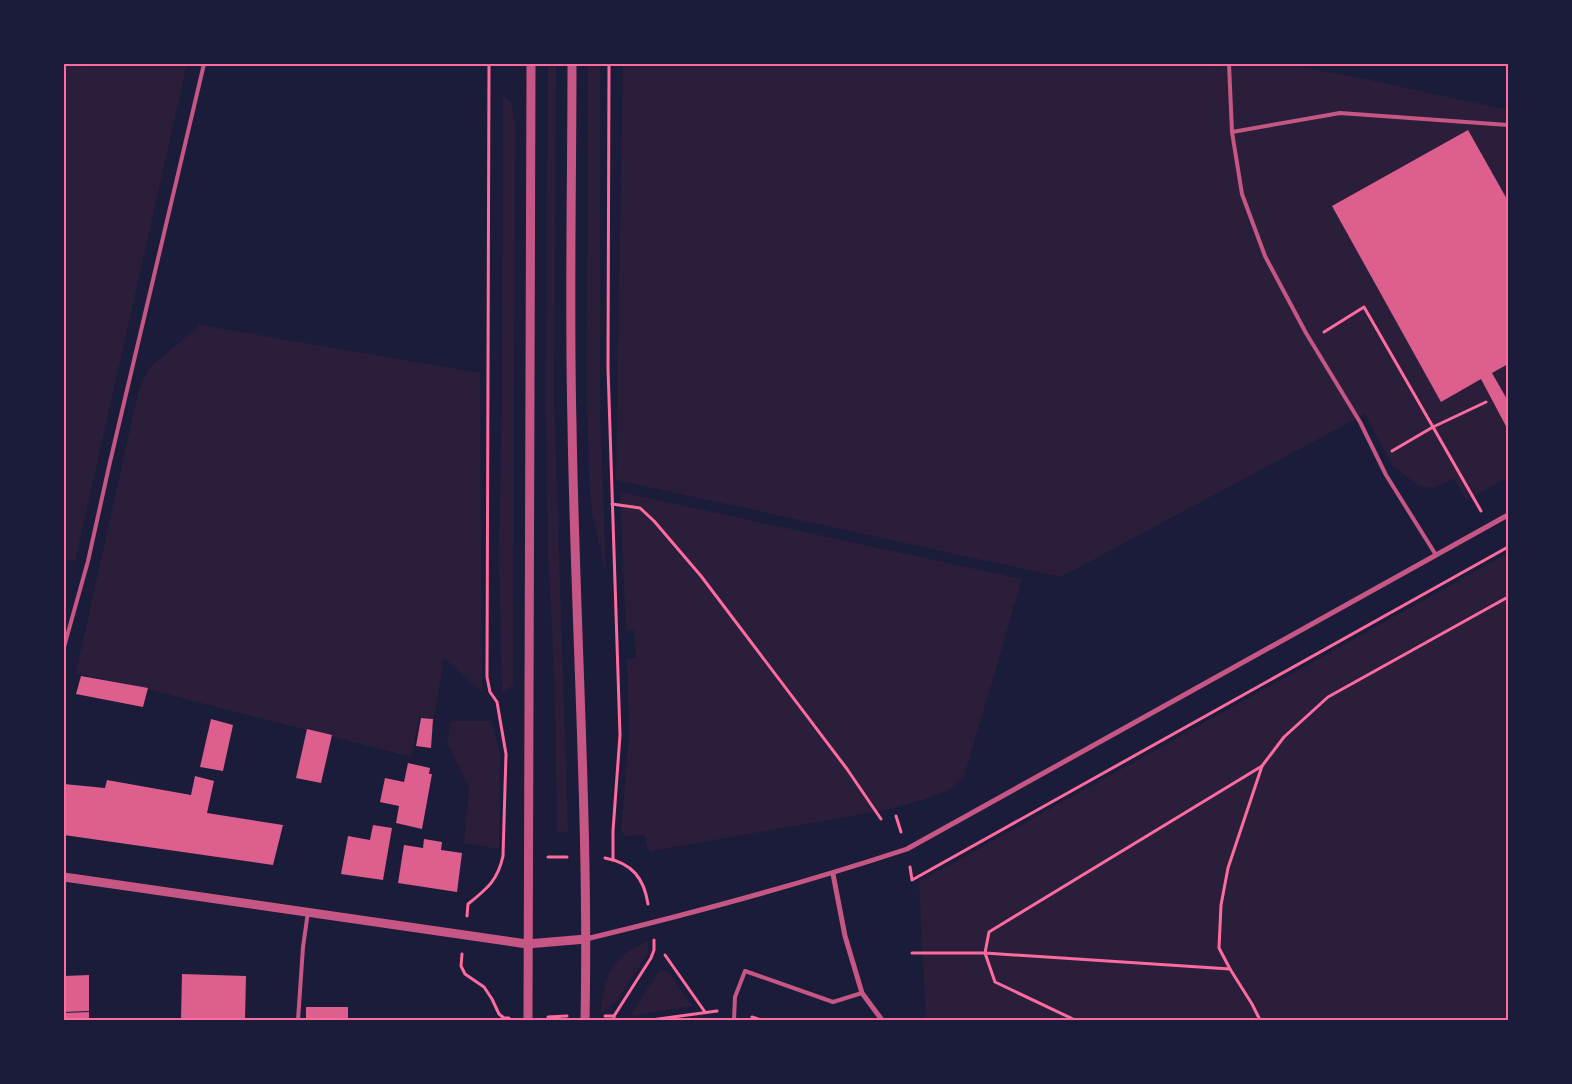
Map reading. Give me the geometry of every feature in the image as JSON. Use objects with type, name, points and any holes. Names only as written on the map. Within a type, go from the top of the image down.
[{"type":"street","points":[[528,1020],[531,64]]},
{"type":"street","points":[[572,64],[572,422],[586,939],[585,1020]]},
{"type":"street","points":[[64,877],[527,944],[586,939],[651,924],[833,874],[906,849],[1508,515]]},
{"type":"street","points":[[833,874],[846,936],[862,993],[882,1020]]},
{"type":"lane","points":[[64,647],[88,561],[204,64]]},
{"type":"lane","points":[[1229,64],[1232,132],[1242,194],[1262,247],[1310,340],[1360,422],[1386,475],[1436,555]]},
{"type":"lane","points":[[1232,132],[1340,113],[1508,125]]},
{"type":"lane","points":[[298,1020],[303,947],[308,912]]},
{"type":"lane","points":[[734,1020],[735,997],[745,971],[833,1002],[862,993]]},
{"type":"path","points":[[468,904],[492,883],[500,870],[503,856],[506,754],[497,702],[490,692],[487,676],[489,64]]},
{"type":"path","points":[[609,64],[608,368],[620,735],[613,831],[613,860]]},
{"type":"path","points":[[1310,340],[1364,307],[1459,473]]},
{"type":"path","points":[[1384,456],[1433,427],[1486,402]]},
{"type":"path","points":[[612,504],[640,508],[689,562],[847,769],[881,819]]},
{"type":"path","points":[[912,880],[1508,547]]},
{"type":"path","points":[[1260,1020],[1220,948],[1221,905],[1228,868],[1262,766],[1284,737],[1328,697],[1508,597]]},
{"type":"path","points":[[1075,1020],[995,982],[985,953],[989,932],[1262,766]]},
{"type":"path","points":[[503,856],[584,857],[613,860],[626,866],[638,875],[646,891],[654,950],[614,1016]]},
{"type":"path","points":[[912,952],[985,953],[1230,969]]},
{"type":"path","points":[[665,955],[705,1012]]},
{"type":"path","points":[[651,1020],[705,1012],[735,1011]]},
{"type":"shaded area","points":[[64,64],[187,64],[75,561],[64,559]]},
{"type":"shaded area","points":[[548,64],[556,64],[554,400],[568,832],[557,832],[555,688],[548,553],[546,399]]},
{"type":"shaded area","points":[[588,64],[600,64],[600,408],[606,574],[592,513],[590,493],[587,407]]},
{"type":"shaded area","points":[[623,64],[1284,64],[1351,76],[1508,110],[1508,477],[1466,501],[1454,478],[1435,488],[1419,486],[1392,465],[1365,414],[1061,577],[616,480]]},
{"type":"shaded area","points":[[503,94],[511,103],[515,124],[513,685],[502,694],[499,553],[502,405]]},
{"type":"shaded area","points":[[200,325],[480,373],[482,692],[444,658],[434,718],[419,717],[411,757],[147,689],[76,673],[138,393],[149,368]]},
{"type":"shaded area","points":[[620,492],[1022,579],[964,777],[947,791],[886,810],[651,851],[647,847],[644,835],[626,836],[621,832],[629,735],[627,659],[636,658],[634,630],[626,630]]},
{"type":"shaded area","points":[[1508,553],[1508,1020],[926,1020],[919,882]]},
{"type":"shaded area","points":[[451,721],[491,721],[500,754],[499,849],[464,843],[469,788],[447,743]]},
{"type":"shaded area","points":[[649,941],[647,955],[615,1003],[601,1012],[604,988],[613,968],[627,952]]},
{"type":"shaded area","points":[[659,971],[669,973],[692,1006],[630,1016]]},
{"type":"building","points":[[1468,130],[1508,201],[1508,364],[1492,373],[1508,401],[1508,430],[1481,379],[1441,402],[1332,206]]},
{"type":"building","points":[[81,676],[148,688],[143,707],[76,694]]},
{"type":"building","points":[[421,718],[433,719],[431,748],[416,746]]},
{"type":"building","points":[[211,719],[233,725],[223,771],[200,767]]},
{"type":"building","points":[[307,729],[332,735],[321,783],[296,778]]},
{"type":"building","points":[[408,763],[430,768],[429,774],[432,774],[422,829],[396,823],[399,806],[380,802],[385,778],[404,782]]},
{"type":"building","points":[[195,776],[214,781],[207,813],[283,825],[273,865],[64,835],[64,784],[105,788],[107,780],[191,795]]},
{"type":"building","points":[[373,825],[392,828],[383,880],[341,874],[348,836],[370,840]]},
{"type":"building","points":[[424,839],[442,842],[441,850],[462,853],[457,892],[398,883],[404,845],[423,848]]},
{"type":"building","points":[[182,974],[246,976],[245,1020],[181,1020]]},
{"type":"building","points":[[89,975],[89,1011],[64,1012],[64,976]]},
{"type":"building","points":[[306,1007],[348,1007],[348,1020],[306,1020]]},
{"type":"building","points":[[89,1012],[89,1020],[64,1020],[64,1013]]}]
